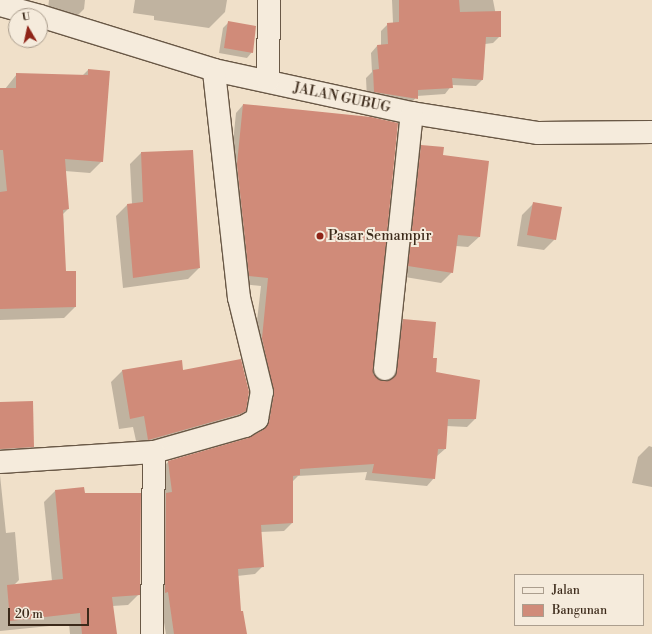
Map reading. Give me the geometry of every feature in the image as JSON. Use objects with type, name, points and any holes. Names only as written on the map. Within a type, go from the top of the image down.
[{"type":"street","points":[[268,82],[269,0]]},
{"type":"street","name":"JALAN GUBUG","points":[[0,5],[11,8]]},
{"type":"street","name":"JALAN GUBUG","points":[[48,18],[214,70],[412,113],[538,133],[652,132]]},
{"type":"street","points":[[0,462],[154,452],[244,426],[257,419],[262,405],[262,392],[239,298],[214,70]]},
{"type":"street","points":[[385,369],[412,113]]},
{"type":"street","points":[[152,634],[154,452]]},
{"type":"building","points":[[399,0],[459,0],[460,12],[501,11],[501,37],[486,37],[483,80],[452,78],[453,88],[418,90],[418,99],[374,92],[373,70],[379,69],[377,45],[388,44],[387,23],[399,22]]},
{"type":"building","points":[[228,21],[256,26],[253,53],[224,48]]},
{"type":"building","points":[[88,69],[110,71],[103,162],[65,159],[69,209],[63,210],[66,271],[76,271],[76,307],[0,309],[0,192],[7,191],[3,150],[0,150],[0,88],[16,88],[16,73],[88,75]]},
{"type":"building","points":[[243,104],[371,117],[398,123],[373,374],[383,381],[395,376],[403,319],[436,322],[433,358],[437,358],[436,372],[480,380],[476,419],[448,419],[446,449],[438,449],[435,479],[372,473],[374,464],[300,469],[300,475],[293,476],[293,523],[261,525],[264,567],[238,569],[241,611],[243,611],[247,634],[174,634],[168,592],[165,593],[166,493],[172,492],[168,461],[248,438],[263,430],[269,422],[274,394],[262,338],[268,278],[249,276],[237,164]]},
{"type":"building","points":[[421,145],[444,147],[443,155],[489,161],[480,237],[458,235],[453,273],[408,266]]},
{"type":"building","points":[[193,150],[200,268],[133,278],[127,204],[143,202],[141,152]]},
{"type":"building","points":[[533,202],[562,207],[556,240],[527,235]]},
{"type":"building","points":[[241,359],[249,392],[246,411],[148,440],[144,416],[130,419],[122,370],[182,360],[183,370]]},
{"type":"building","points":[[33,401],[34,447],[0,449],[0,402]]},
{"type":"building","points":[[84,487],[85,493],[141,493],[140,595],[112,597],[117,634],[82,634],[80,613],[10,621],[7,585],[63,579],[55,490]]},
{"type":"place","name":"Pasar Semampir","points":[[320,236]]}]
